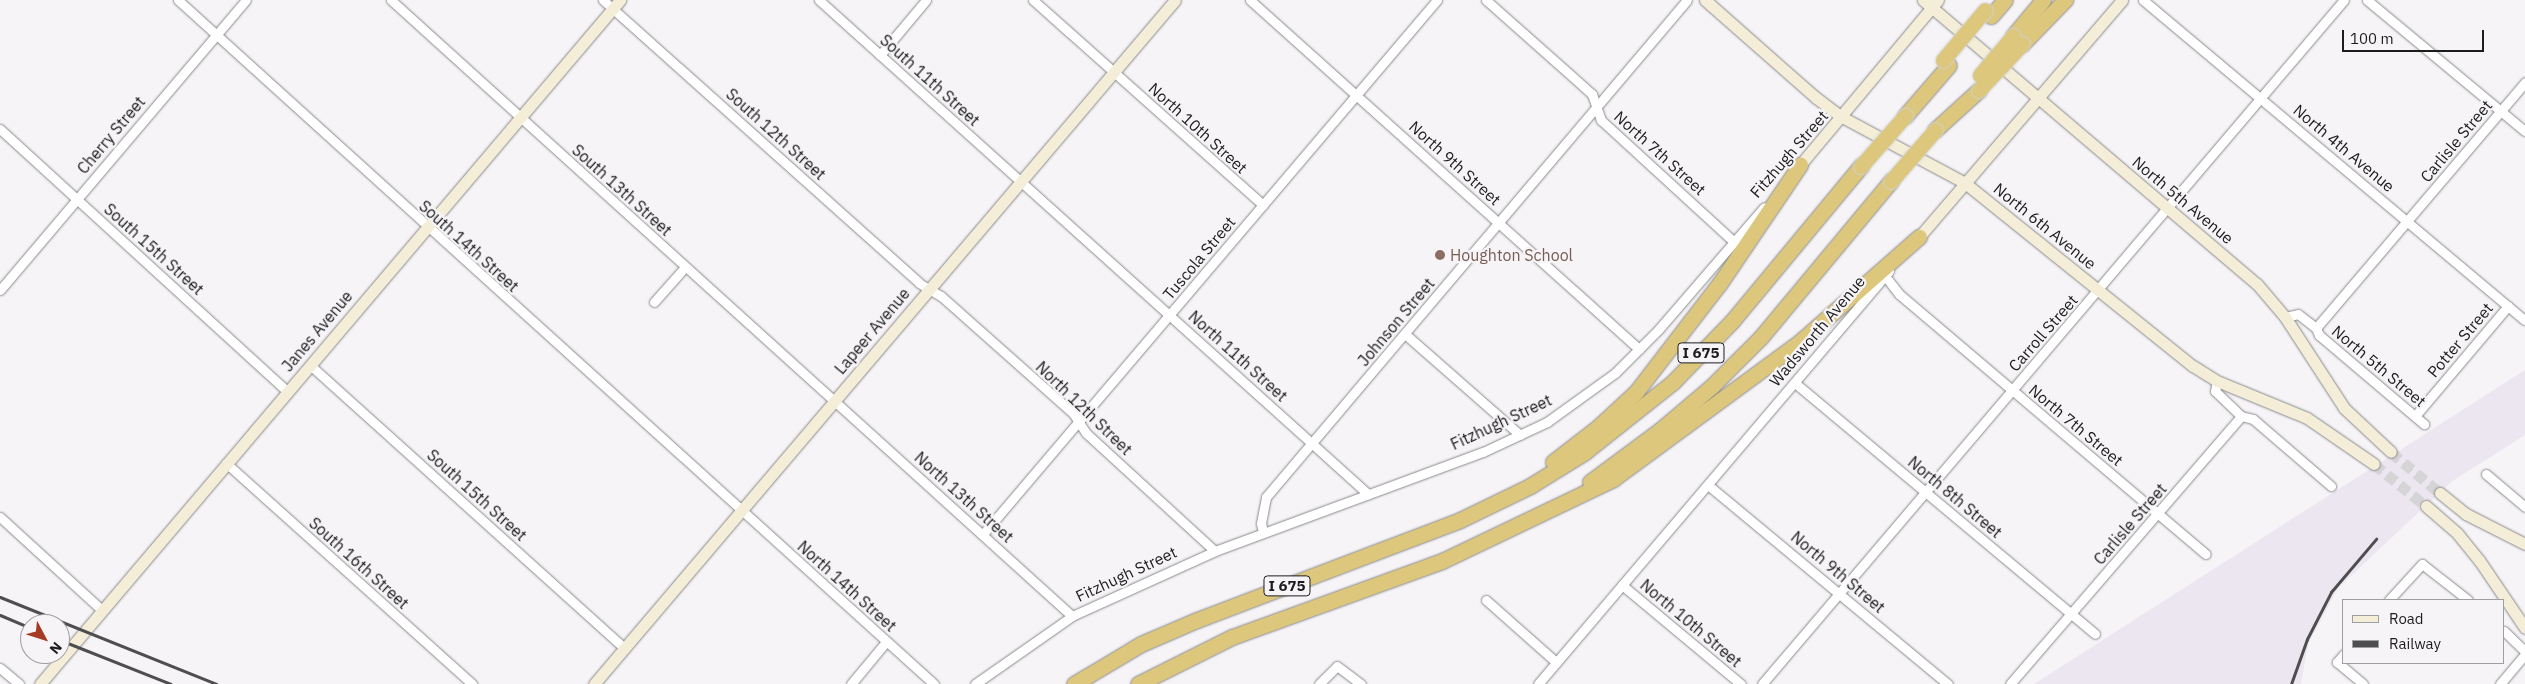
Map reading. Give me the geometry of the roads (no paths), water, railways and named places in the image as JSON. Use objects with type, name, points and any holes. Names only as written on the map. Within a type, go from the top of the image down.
[{"type":"highway","name":"I 675","points":[[1074,684],[1141,644],[1417,538],[1504,499],[1586,452],[1673,382],[1733,320],[1861,166],[1908,113],[1989,8],[2005,0]]},
{"type":"highway","points":[[2018,40],[2043,0]]},
{"type":"highway","points":[[2018,40],[2064,0]]},
{"type":"highway","name":"I 675","points":[[1138,684],[1232,637],[1442,561],[1547,510],[1604,472],[1712,386],[1761,337],[1935,130],[2018,40]]},
{"type":"highway","points":[[1504,499],[1597,428],[1636,392],[1720,283],[1800,165]]},
{"type":"highway","points":[[1547,510],[1613,479],[1664,445],[1802,340],[1919,237]]},
{"type":"street","name":"South 14th Street","points":[[178,0],[426,228],[741,511]]},
{"type":"street","name":"Cherry Street","points":[[0,290],[246,0]]},
{"type":"street","name":"South 13th Street","points":[[391,0],[834,400]]},
{"type":"street","name":"South 12th Street","points":[[603,0],[617,4],[919,282],[930,288]]},
{"type":"street","name":"South 11th Street","points":[[820,0],[1021,182]]},
{"type":"street","points":[[880,55],[926,0]]},
{"type":"street","name":"North 10th Street","points":[[1033,0],[1263,205]]},
{"type":"street","name":"Lapeer Avenue","points":[[601,682],[624,648],[1175,0]]},
{"type":"street","name":"North 9th Street","points":[[1250,0],[1639,349]]},
{"type":"street","name":"Tuscola Street","points":[[983,534],[1437,0]]},
{"type":"street","name":"North 7th Street","points":[[1486,0],[1592,94],[1601,120],[1734,242]]},
{"type":"street","name":"Johnson Street","points":[[1263,533],[1261,523],[1266,497],[1687,0]]},
{"type":"street","name":"North 6th Avenue","points":[[1705,0],[1842,117],[1965,183],[2163,344],[2217,381],[2307,418],[2331,432],[2374,464]]},
{"type":"street","name":"North 5th Avenue","points":[[1923,0],[1935,4],[2036,99],[2244,272],[2285,316],[2344,408],[2391,452]]},
{"type":"street","name":"Wadsworth Avenue","points":[[1538,684],[2122,0]]},
{"type":"street","name":"North 4th Avenue","points":[[2143,0],[2525,320]]},
{"type":"street","name":"Carroll Street","points":[[1762,684],[2099,291],[2344,0]]},
{"type":"street","points":[[2367,0],[2525,131]]},
{"type":"street","name":"Janes Avenue","points":[[40,684],[617,4]]},
{"type":"street","name":"Fitzhugh Street","points":[[975,684],[1072,616],[1215,551],[1520,435],[1580,400],[1639,349],[1842,117],[1935,4]]},
{"type":"street","name":"Carlisle Street","points":[[2316,328],[2525,82]]},
{"type":"street","name":"South 15th Street","points":[[0,129],[287,391]]},
{"type":"street","name":"North 11th Street","points":[[1021,182],[1368,494]]},
{"type":"street","points":[[654,302],[685,267]]},
{"type":"street","name":"North 7th Street","points":[[1885,276],[1899,294],[2012,392],[2206,554]]},
{"type":"street","name":"North 12th Street","points":[[930,288],[1072,413],[1086,433],[1215,551]]},
{"type":"street","name":"Potter Street","points":[[2415,416],[2508,306]]},
{"type":"street","points":[[2285,316],[2298,314],[2316,328]]},
{"type":"street","name":"North 5th Street","points":[[2316,328],[2319,335],[2424,424]]},
{"type":"street","points":[[1406,334],[1520,435]]},
{"type":"street","name":"South 15th Street","points":[[310,364],[624,648]]},
{"type":"street","points":[[2217,381],[2216,390],[2241,416],[2253,420],[2331,486]]},
{"type":"street","name":"North 8th Street","points":[[1795,383],[2095,634]]},
{"type":"street","name":"North 13th Street","points":[[834,400],[1072,616]]},
{"type":"street","name":"Carlisle Street","points":[[2010,684],[2241,416]]},
{"type":"street","name":"South 16th Street","points":[[226,463],[472,684]]},
{"type":"street","points":[[2486,474],[2525,507]]},
{"type":"street","name":"North 9th Street","points":[[1708,485],[1840,592],[1948,684]]},
{"type":"street","points":[[2440,493],[2466,514],[2525,544]]},
{"type":"street","points":[[2426,506],[2457,533],[2479,560],[2525,628]]},
{"type":"street","name":"North 14th Street","points":[[741,511],[934,684]]},
{"type":"street","points":[[0,517],[102,610]]},
{"type":"street","points":[[2389,599],[2422,564],[2467,599]]},
{"type":"street","name":"North 10th Street","points":[[1622,585],[1741,684]]},
{"type":"street","points":[[1486,600],[1556,662]]},
{"type":"street","points":[[2500,684],[2525,653],[2505,632]]},
{"type":"street","points":[[851,684],[886,642]]},
{"type":"street","points":[[2342,656],[2337,662],[2363,684]]},
{"type":"street","points":[[1319,684],[1337,666],[1361,684]]},
{"type":"street","points":[[0,668],[19,684]]},
{"type":"tunnel","points":[[2391,452],[2440,493]]},
{"type":"tunnel","points":[[2374,464],[2426,506]]},
{"type":"railway","points":[[2291,684],[2307,639],[2331,592],[2376,539]]},
{"type":"railway","points":[[0,597],[216,684]]},
{"type":"railway","points":[[0,615],[20,624]]},
{"type":"railway","points":[[70,644],[171,684]]},
{"type":"place","name":"Houghton School","points":[[1440,255]]}]
